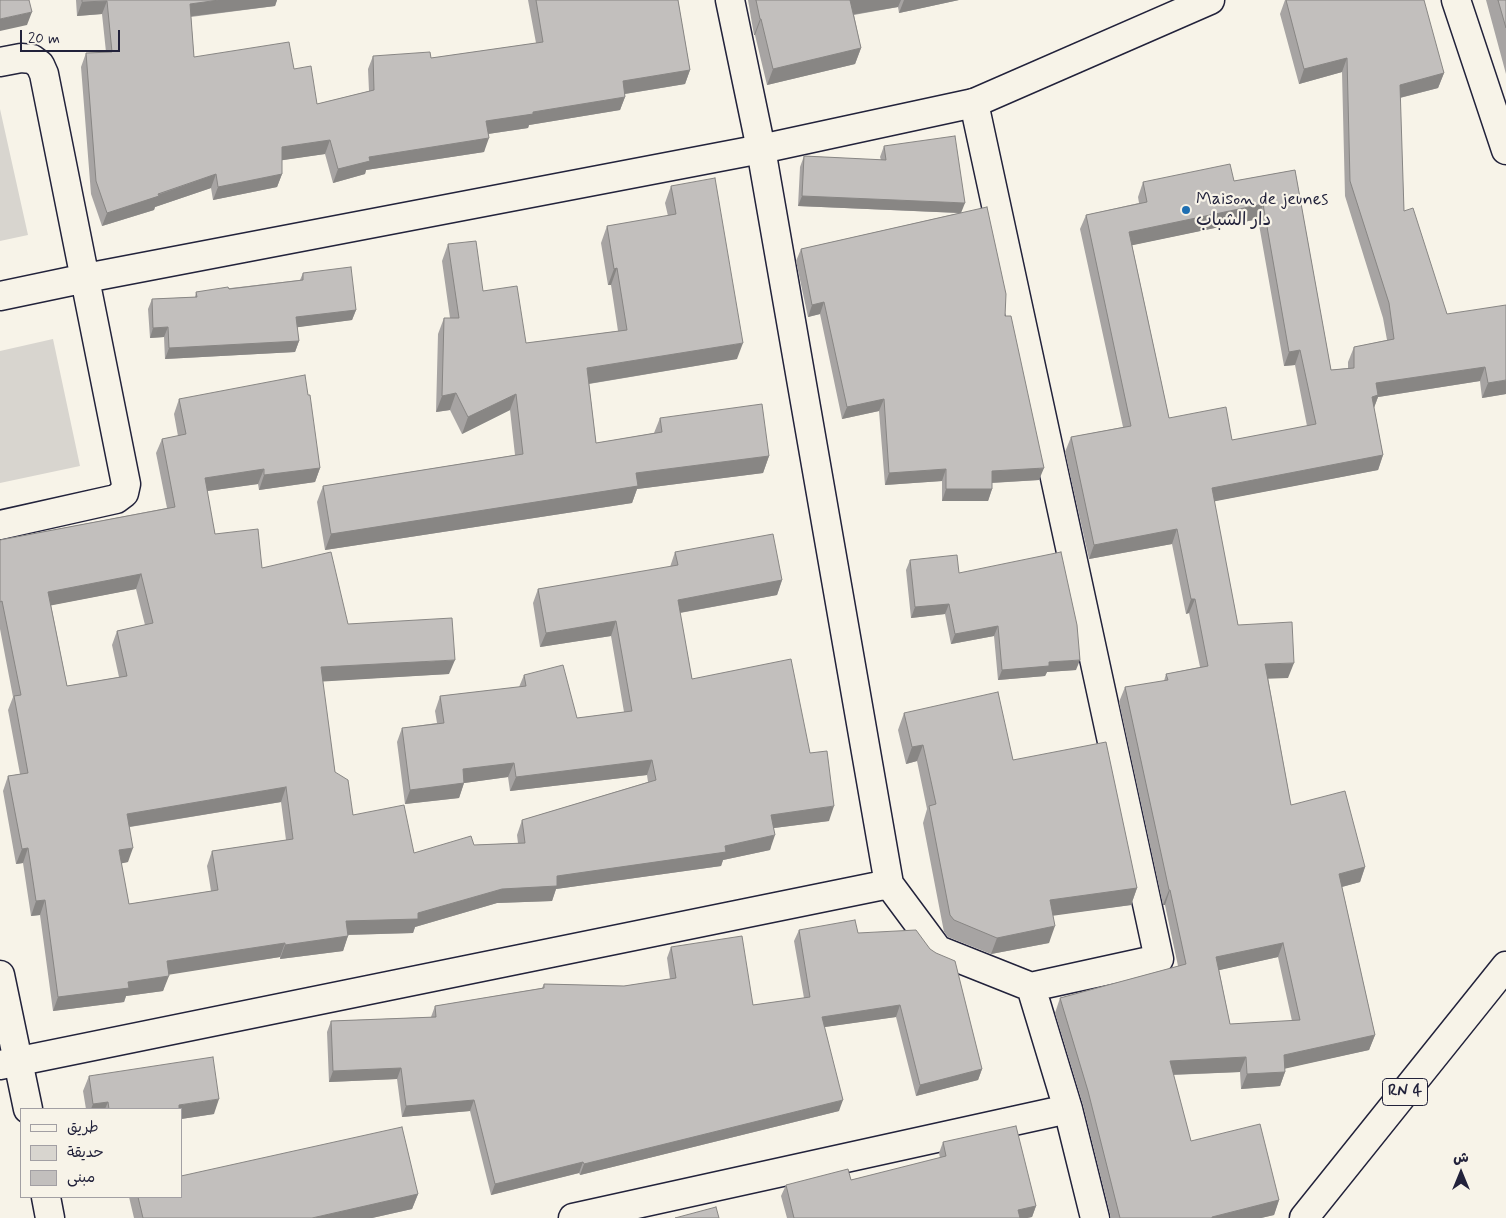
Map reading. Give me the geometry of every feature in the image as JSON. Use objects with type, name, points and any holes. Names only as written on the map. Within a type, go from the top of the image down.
[{"type":"street","points":[[730,0],[761,149],[889,884],[938,950],[1031,987],[1159,959],[974,103]]},
{"type":"street","points":[[0,296],[761,149],[974,103],[1210,0]]},
{"type":"street","points":[[1456,0],[1506,150]]},
{"type":"street","points":[[0,62],[20,58],[32,59],[40,65],[44,74],[126,484],[124,493],[116,499],[0,525]]},
{"type":"street","points":[[9,1064],[889,884]]},
{"type":"street","name":"RN 4","points":[[1304,1218],[1506,966]]},
{"type":"street","points":[[0,975],[9,1064],[28,1108]]},
{"type":"street","points":[[1031,987],[1068,1109],[1095,1218]]},
{"type":"street","points":[[573,1218],[1068,1109]]},
{"type":"street","points":[[46,1198],[50,1218]]},
{"type":"green space","points":[[0,109],[28,235],[0,241]]},
{"type":"green space","points":[[53,339],[80,466],[0,483],[0,351]]},
{"type":"building","points":[[0,0],[29,0],[32,12],[0,19]]},
{"type":"building","points":[[82,0],[219,0],[190,4],[194,57],[289,42],[294,69],[311,66],[317,104],[374,90],[373,56],[430,52],[431,58],[543,42],[536,0],[678,0],[690,70],[623,81],[625,97],[486,121],[489,138],[369,157],[370,161],[338,169],[330,140],[282,147],[282,174],[218,187],[216,174],[158,194],[159,196],[107,213],[96,181],[86,53],[112,52],[107,1],[82,2]]},
{"type":"building","points":[[756,0],[850,0],[861,48],[773,69]]},
{"type":"building","points":[[1286,0],[1424,0],[1444,73],[1400,85],[1404,211],[1413,208],[1447,314],[1506,305],[1506,380],[1488,383],[1485,367],[1376,383],[1378,395],[1372,397],[1383,455],[1212,488],[1238,625],[1292,622],[1294,663],[1265,664],[1291,805],[1345,791],[1365,867],[1339,874],[1375,1035],[1284,1055],[1285,1072],[1247,1074],[1246,1057],[1170,1061],[1191,1141],[1260,1124],[1279,1200],[1212,1218],[1120,1218],[1088,1091],[1060,998],[1186,964],[1125,687],[1168,680],[1166,674],[1208,666],[1195,599],[1191,599],[1177,529],[1094,545],[1071,437],[1131,426],[1086,215],[1147,202],[1143,182],[1230,164],[1234,181],[1295,170],[1331,370],[1354,368],[1354,347],[1394,339],[1389,303],[1350,181],[1347,58],[1304,69]],"holes":[[[1263,204],[1289,352],[1300,350],[1316,424],[1232,440],[1226,407],[1169,418],[1129,232]],[[1283,943],[1300,1020],[1230,1024],[1216,957]]]},
{"type":"building","points":[[1498,0],[1506,0],[1506,28]]},
{"type":"building","points":[[955,136],[965,203],[802,196],[804,156],[886,160],[884,146]]},
{"type":"building","points":[[715,178],[743,343],[587,368],[596,443],[662,432],[660,418],[762,404],[769,456],[636,473],[638,486],[331,534],[323,486],[523,454],[516,394],[468,417],[456,393],[442,396],[444,318],[459,318],[448,244],[476,241],[483,291],[517,286],[526,343],[627,330],[617,268],[614,269],[607,226],[676,214],[671,186]]},
{"type":"building","points":[[987,207],[1006,294],[1005,316],[1011,316],[1044,468],[992,471],[992,489],[946,489],[946,469],[889,473],[884,399],[847,407],[824,302],[812,305],[801,249]]},
{"type":"building","points":[[351,267],[356,310],[296,317],[299,341],[169,348],[168,327],[153,328],[152,299],[197,297],[196,292],[303,280],[303,273]]},
{"type":"building","points":[[305,375],[308,395],[310,395],[320,468],[264,475],[264,469],[205,478],[215,534],[258,529],[262,568],[331,552],[348,624],[452,618],[455,660],[321,667],[335,772],[348,780],[353,815],[404,805],[414,853],[471,836],[474,845],[525,843],[522,820],[656,780],[652,760],[516,777],[514,763],[463,769],[464,783],[410,790],[402,728],[444,723],[440,696],[526,686],[524,675],[563,665],[577,718],[632,711],[616,621],[546,633],[538,589],[678,565],[675,552],[773,534],[782,580],[678,600],[692,679],[791,659],[810,753],[827,751],[834,806],[771,815],[775,835],[725,846],[726,852],[557,876],[557,886],[502,889],[418,913],[418,919],[346,921],[348,936],[285,945],[285,943],[167,961],[169,976],[128,982],[129,988],[58,997],[45,900],[36,901],[28,848],[22,849],[8,776],[28,773],[14,696],[21,695],[2,601],[0,602],[0,540],[175,507],[162,439],[186,434],[179,399]],"holes":[[[141,574],[153,623],[117,631],[127,676],[67,686],[48,592]],[[286,787],[293,839],[212,851],[218,890],[129,904],[119,850],[133,848],[127,814]]]},
{"type":"building","points":[[1061,552],[1077,625],[1080,660],[1049,662],[1049,666],[1002,670],[998,626],[955,634],[949,604],[915,607],[910,560],[957,555],[959,573]]},
{"type":"building","points":[[998,692],[1013,760],[1106,742],[1137,888],[1050,900],[1055,926],[997,938],[954,920],[950,915],[929,806],[936,804],[923,745],[912,747],[904,713]]},
{"type":"building","points":[[855,920],[858,933],[916,930],[930,949],[955,961],[982,1069],[920,1085],[900,1005],[822,1017],[843,1100],[495,1184],[474,1100],[406,1106],[401,1068],[333,1071],[331,1021],[436,1017],[435,1006],[544,988],[544,984],[624,986],[676,978],[671,947],[742,936],[753,1005],[810,997],[799,930]]},
{"type":"building","points":[[213,1057],[219,1099],[179,1105],[179,1108],[109,1108],[108,1102],[93,1104],[89,1076]]},
{"type":"building","points":[[1016,1126],[1036,1206],[1018,1210],[1020,1218],[794,1218],[786,1185],[848,1169],[851,1180],[946,1156],[943,1142]]},
{"type":"building","points":[[402,1127],[418,1194],[312,1218],[143,1218],[138,1198],[182,1198],[182,1176]]},
{"type":"building","points":[[716,1207],[719,1218],[675,1218]]},
{"type":"place","name":"Maison de jeunes دار الشباب","points":[[1186,210]]}]
